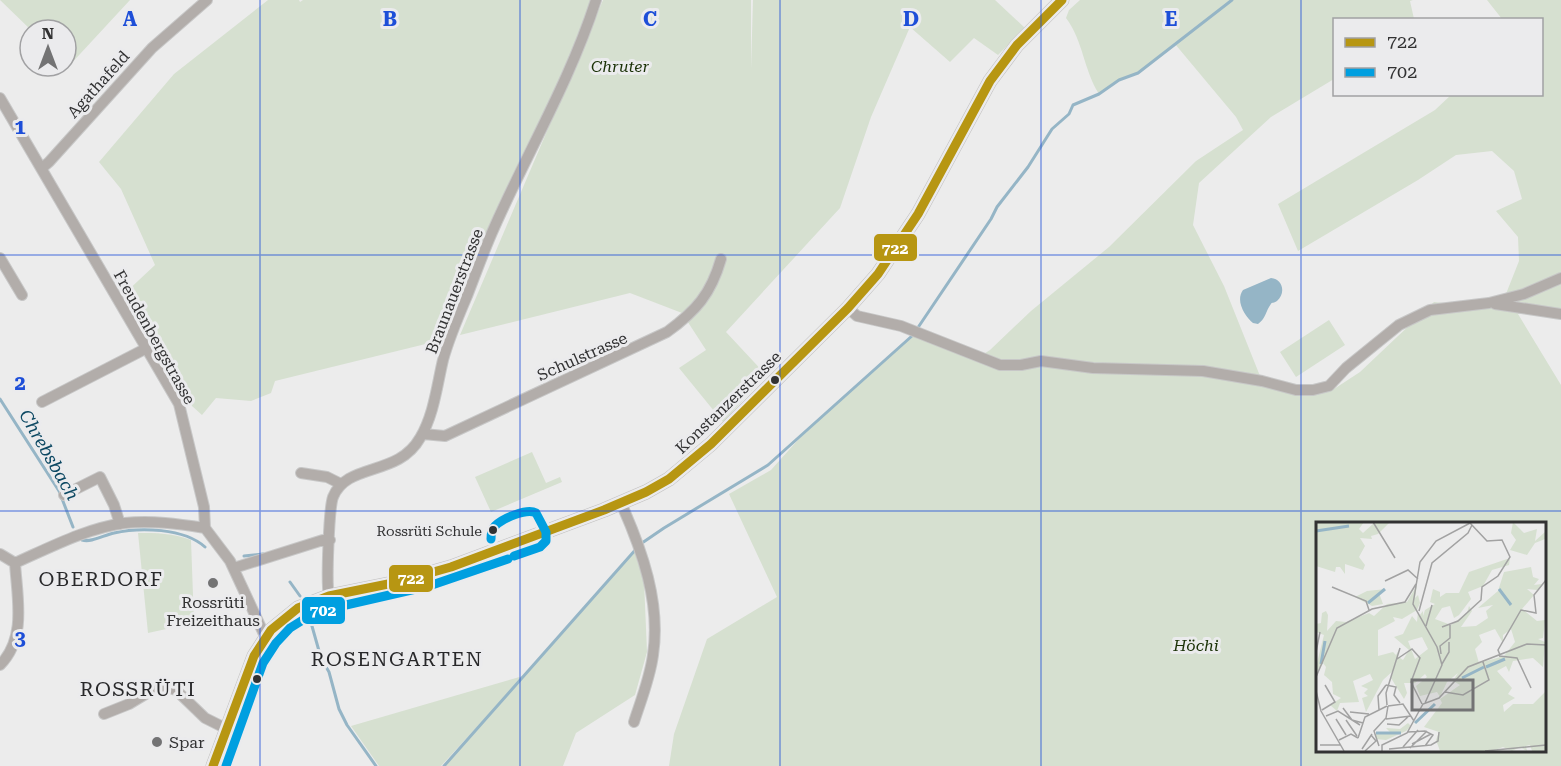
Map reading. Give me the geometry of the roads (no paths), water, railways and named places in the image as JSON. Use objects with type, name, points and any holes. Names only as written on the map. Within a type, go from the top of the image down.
[{"type":"main road","name":"Konstanzerstrasse","points":[[213,766],[254,656],[266,635],[282,619],[298,608],[329,596],[398,582],[451,567],[621,503],[657,485],[689,463],[729,427],[848,308],[878,274],[904,238],[990,81],[1017,45],[1062,0]]},
{"type":"street","name":"Agathafeld","points":[[42,168],[152,48],[207,0]]},
{"type":"street","name":"Braunauerstrasse","points":[[341,484],[354,476],[399,460],[412,450],[423,434],[448,345],[464,303],[494,228],[564,86],[596,0]]},
{"type":"street","name":"Freudenbergstrasse","points":[[0,98],[174,395],[182,414],[204,507],[205,528]]},
{"type":"street","points":[[0,258],[22,295]]},
{"type":"street","name":"Schulstrasse","points":[[423,434],[445,436],[667,333],[705,298],[717,274],[721,259]]},
{"type":"street","points":[[848,308],[857,316],[901,326],[1000,365],[1021,365],[1041,361],[1093,368],[1203,371],[1296,390],[1312,390],[1329,386],[1399,325],[1430,310],[1489,303],[1524,294],[1561,278]]},
{"type":"street","points":[[1489,303],[1561,314]]},
{"type":"street","points":[[42,402],[145,349]]},
{"type":"street","points":[[301,473],[327,477],[341,484],[332,504],[329,596]]},
{"type":"street","points":[[64,495],[100,477],[114,505],[120,524]]},
{"type":"street","points":[[621,503],[642,553],[651,598],[654,639],[651,663],[634,722]]},
{"type":"street","points":[[15,562],[80,535],[120,524],[170,524],[205,528],[234,568],[262,632],[266,635]]},
{"type":"street","points":[[234,568],[323,540],[330,540]]},
{"type":"street","points":[[0,554],[15,562]]},
{"type":"street","points":[[0,665],[13,647],[18,629],[15,562]]},
{"type":"street","points":[[104,714],[129,704],[156,687],[170,687],[205,718],[226,729]]},
{"type":"water","points":[[1271,278],[1281,284],[1282,294],[1277,301],[1271,304],[1258,324],[1253,323],[1242,308],[1241,294],[1243,290]]},
{"type":"waterway","points":[[917,329],[997,207],[1028,167],[1052,129],[1069,114],[1073,105],[1099,94],[1119,80],[1138,73],[1232,0]]},
{"type":"waterway","points":[[642,543],[768,465],[913,335]]},
{"type":"waterway","name":"Chrebsbach","points":[[0,399],[59,491],[73,527]]},
{"type":"waterway","name":"Chrebsbach","points":[[82,540],[93,540],[125,531],[149,530],[186,536],[205,547]]},
{"type":"waterway","points":[[444,766],[637,548]]},
{"type":"waterway","name":"Chrebsbach","points":[[244,556],[263,554]]},
{"type":"waterway","name":"Chrebsbach","points":[[290,582],[300,596]]},
{"type":"waterway","name":"Chrebsbach","points":[[308,612],[339,709],[347,725],[376,766]]},
{"type":"place","name":"Rossrüti Schule","points":[[493,530]]},
{"type":"place","name":"Rossrüti Freizeithaus","points":[[213,583]]},
{"type":"place","name":"Spar","points":[[157,742]]},
{"type":"district","name":"OBERDORF","points":[[101,579]]},
{"type":"district","name":"ROSENGARTEN","points":[[397,659]]},
{"type":"district","name":"ROSSRÜTI","points":[[138,689]]},
{"type":"park label","name":"Chruter","points":[[620,66]]},
{"type":"park label","name":"Höchi","points":[[1196,645]]}]
